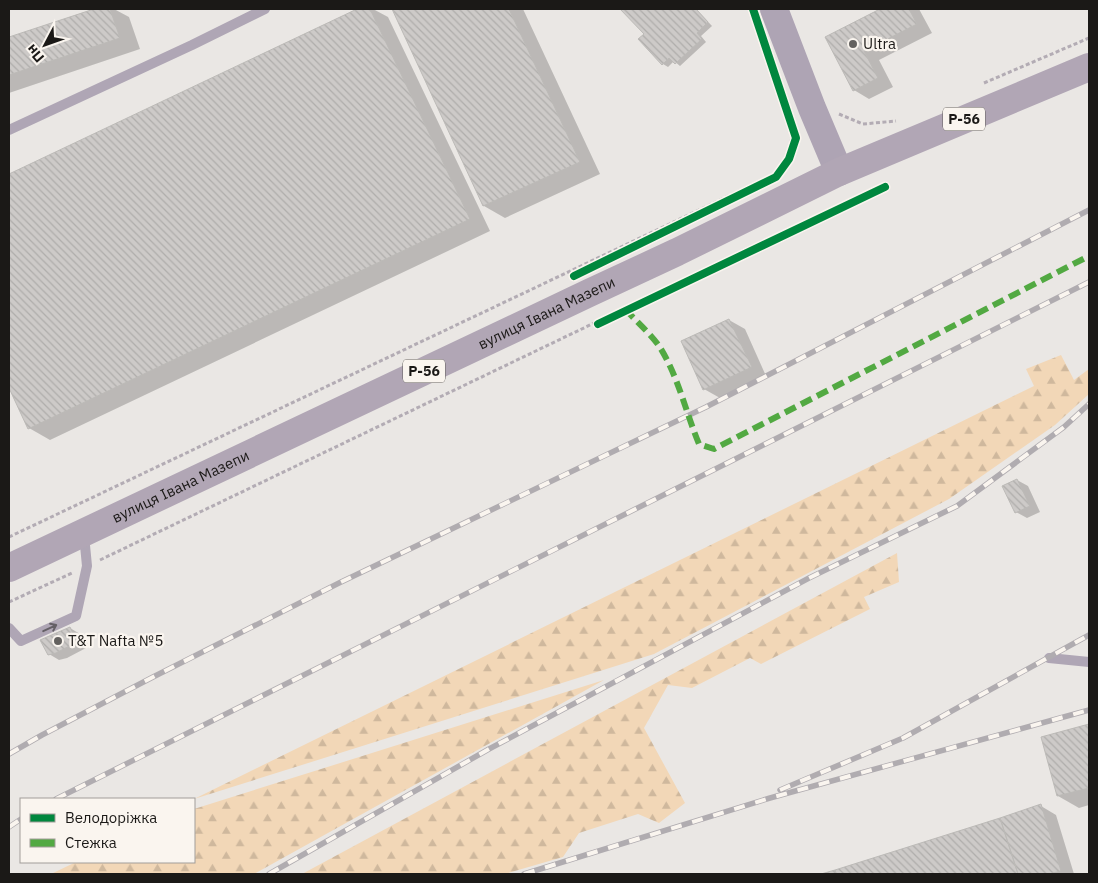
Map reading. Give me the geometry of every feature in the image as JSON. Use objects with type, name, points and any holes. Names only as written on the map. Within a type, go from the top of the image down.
[{"type":"main road","points":[[774,9],[839,172]]},
{"type":"main road","name":"вулиця Івана Мазепи","points":[[9,568],[677,252],[779,183],[839,172],[1089,67]]},
{"type":"lane","points":[[9,130],[265,9]]},
{"type":"lane","points":[[9,628],[21,640],[76,616],[87,566],[84,533]]},
{"type":"lane","points":[[1049,658],[1089,662]]},
{"type":"path","points":[[983,84],[1089,38]]},
{"type":"path","points":[[9,537],[779,183],[796,138],[766,55]]},
{"type":"path","points":[[836,113],[863,124],[895,122],[904,118]]},
{"type":"path","points":[[779,183],[798,226]]},
{"type":"path","points":[[574,276],[779,183]]},
{"type":"path","points":[[9,602],[884,185]]},
{"type":"path","points":[[598,324],[798,226]]},
{"type":"green space","points":[[1061,355],[1074,380],[1089,369],[1089,394],[1055,425],[949,499],[654,654],[195,799],[1034,386],[1026,369]]},
{"type":"green space","points":[[897,553],[899,582],[864,597],[870,609],[761,664],[750,658],[692,688],[668,685],[644,728],[685,803],[659,823],[638,814],[579,833],[563,857],[505,874],[302,874]]},
{"type":"green space","points":[[604,680],[254,874],[51,874],[74,863],[195,863],[195,809]]},
{"type":"building","points":[[94,9],[110,9],[120,38],[9,75],[9,37]]},
{"type":"building","points":[[357,9],[370,9],[470,219],[28,429],[9,388],[9,174]]},
{"type":"building","points":[[392,9],[509,9],[580,162],[483,206]]},
{"type":"building","points":[[620,9],[696,9],[708,22],[697,33],[702,39],[675,64],[669,58],[662,65],[638,39],[644,34]]},
{"type":"building","name":"Ultra","points":[[880,9],[909,9],[917,24],[864,51],[878,78],[853,91],[825,37]]},
{"type":"building","points":[[729,319],[752,367],[703,390],[681,341]]},
{"type":"building","points":[[1017,479],[1030,506],[1015,513],[1002,486]]},
{"type":"building","name":"Т&T Nafta №5","points":[[70,627],[77,642],[48,655],[40,640]]},
{"type":"building","points":[[1089,724],[1089,788],[1057,796],[1041,737]]},
{"type":"building","points":[[1041,804],[1061,871],[1049,874],[1018,874],[1000,818]]},
{"type":"building","points":[[1000,818],[1018,874],[836,874],[835,870]]},
{"type":"building","points":[[835,870],[836,874],[821,874]]},
{"type":"railway","points":[[9,754],[153,677],[339,583],[706,407],[1089,210]]},
{"type":"railway","points":[[58,798],[1089,282]]},
{"type":"railway","points":[[269,874],[489,749],[809,578],[957,506],[1064,427],[1089,404]]},
{"type":"railway","points":[[780,790],[903,738],[1089,635]]},
{"type":"railway","points":[[524,874],[770,798],[1089,710]]},
{"type":"railway","points":[[9,827],[20,820]]},
{"type":"marked path","points":[[625,309],[661,349],[678,384],[699,444],[714,449],[1089,256]]},
{"type":"cycle path","points":[[574,276],[776,177],[789,159],[796,138],[753,9]]},
{"type":"cycle path","points":[[598,324],[885,187]]},
{"type":"place","name":"Ultra","points":[[853,44]]},
{"type":"place","name":"Т&T Nafta №5","points":[[58,641]]}]
